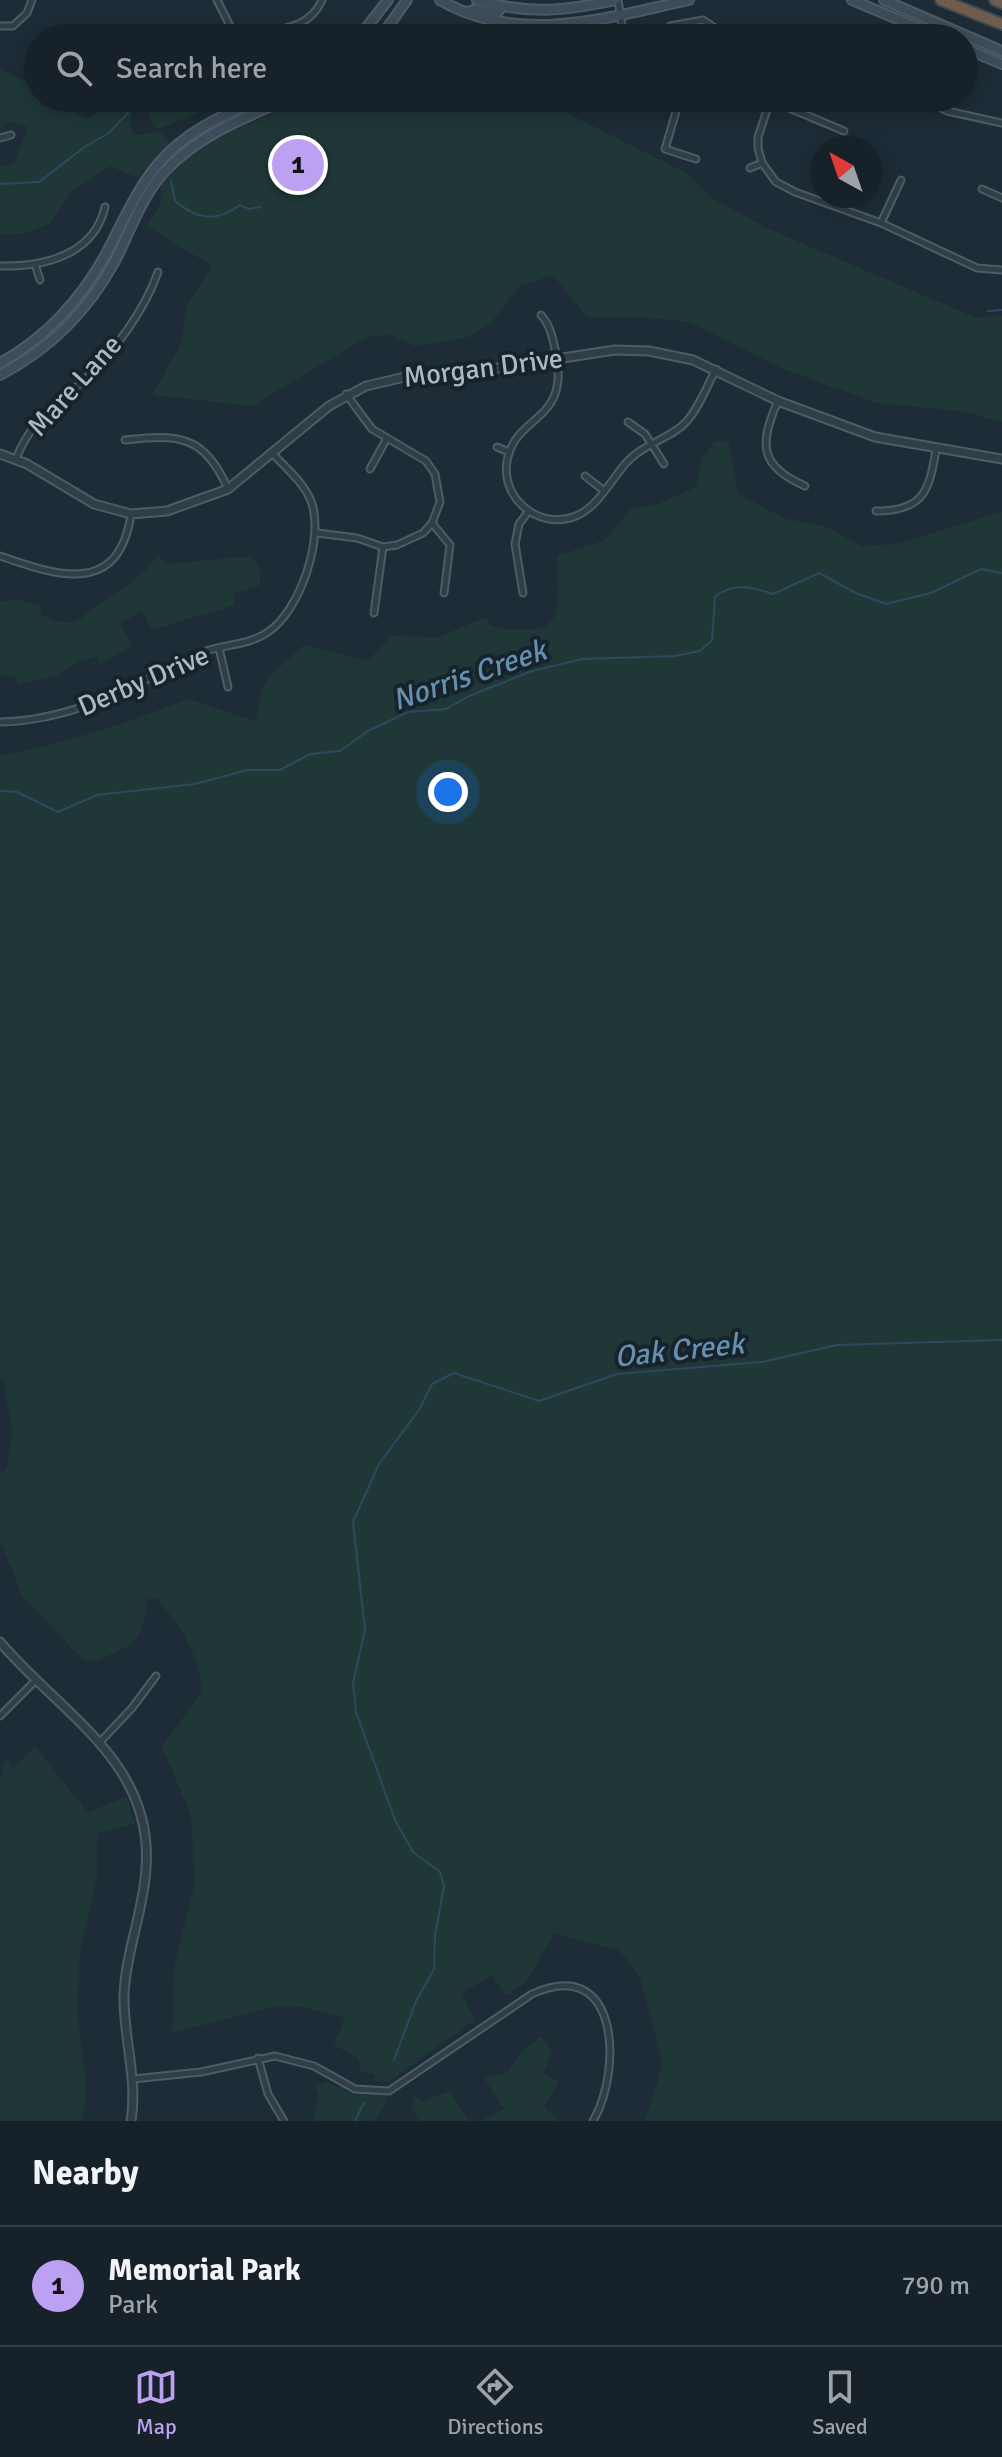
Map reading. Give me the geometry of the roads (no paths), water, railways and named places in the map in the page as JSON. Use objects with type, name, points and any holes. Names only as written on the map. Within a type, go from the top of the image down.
[{"type":"highway","points":[[941,0],[1002,24]]},
{"type":"highway","points":[[995,0],[1002,3]]},
{"type":"main road","points":[[369,24],[388,0]]},
{"type":"main road","points":[[390,24],[407,0]]},
{"type":"main road","points":[[440,0],[498,24]]},
{"type":"main road","points":[[477,0],[501,8],[558,12],[617,0]]},
{"type":"main road","points":[[569,24],[689,0]]},
{"type":"main road","points":[[852,0],[909,24]]},
{"type":"main road","points":[[884,0],[937,24]]},
{"type":"main road","points":[[467,12],[476,9],[497,13],[501,8]]},
{"type":"main road","points":[[978,42],[1002,51]]},
{"type":"main road","points":[[978,54],[1002,64]]},
{"type":"main road","points":[[0,363],[55,323],[84,289],[134,198],[161,161],[204,125],[232,112]]},
{"type":"main road","points":[[0,375],[56,339],[78,315],[103,281],[138,212],[166,171],[201,140],[259,112]]},
{"type":"street","points":[[0,26],[13,26],[27,13],[32,0]]},
{"type":"street","points":[[217,0],[229,24]]},
{"type":"street","points":[[300,24],[313,17],[322,0]]},
{"type":"street","points":[[617,0],[622,24]]},
{"type":"street","points":[[681,24],[703,20],[709,24]]},
{"type":"street","points":[[676,112],[665,149],[696,159]]},
{"type":"street","points":[[767,112],[758,137],[762,163],[784,188],[881,223],[977,268],[1002,270]]},
{"type":"street","points":[[801,112],[844,131]]},
{"type":"street","points":[[955,112],[1002,123]]},
{"type":"street","points":[[0,138],[11,135]]},
{"type":"street","points":[[750,168],[762,163]]},
{"type":"street","points":[[881,223],[901,180]]},
{"type":"street","points":[[982,189],[1002,198]]},
{"type":"street","points":[[0,266],[35,264],[84,245],[102,223],[105,207]]},
{"type":"street","points":[[35,264],[40,280]]},
{"type":"street","name":"Mare Lane","points":[[16,459],[35,421],[110,352],[158,272]]},
{"type":"street","points":[[541,315],[547,322],[557,358],[558,382],[554,396],[540,418],[509,452],[511,490],[528,512],[548,520],[567,519],[589,508],[633,456],[686,422],[716,369]]},
{"type":"street","name":"Morgan Drive","points":[[0,454],[16,459],[94,504],[131,514],[167,511],[197,503],[228,489],[346,394],[385,380],[452,375],[615,350],[649,351],[716,369],[778,401],[875,437],[1002,459]]},
{"type":"street","points":[[273,454],[310,498],[317,533],[348,536],[383,547],[409,541],[432,523],[440,502],[435,474],[418,454],[386,440],[359,414],[346,394]]},
{"type":"street","points":[[778,401],[768,424],[767,457],[774,469],[805,486]]},
{"type":"street","points":[[628,422],[640,428],[664,464]]},
{"type":"street","points":[[125,440],[162,436],[194,443],[219,467],[228,489]]},
{"type":"street","points":[[370,469],[386,440]]},
{"type":"street","points":[[497,447],[509,452]]},
{"type":"street","points":[[876,511],[906,508],[918,501],[928,488],[936,450]]},
{"type":"street","points":[[585,476],[603,490]]},
{"type":"street","points":[[523,593],[515,544],[519,524],[528,512]]},
{"type":"street","points":[[0,556],[48,573],[82,575],[100,567],[115,555],[124,541],[131,514]]},
{"type":"street","points":[[432,523],[450,545],[444,593]]},
{"type":"street","name":"Derby Drive","points":[[0,722],[53,716],[84,707],[202,652],[253,641],[284,619],[295,602],[317,533]]},
{"type":"street","points":[[374,613],[383,547]]},
{"type":"street","points":[[219,648],[228,687]]},
{"type":"street","points":[[0,1642],[101,1741],[126,1776],[134,1796],[146,1855],[124,1994],[133,2079],[131,2121]]},
{"type":"street","points":[[101,1741],[156,1676]]},
{"type":"street","points":[[0,1716],[36,1679]]},
{"type":"street","points":[[133,2079],[201,2072],[258,2058],[289,2058],[325,2071],[355,2089],[389,2091],[470,2032],[532,1994],[548,1986],[568,1987],[598,2002],[606,2017],[610,2036],[610,2075],[593,2121]]},
{"type":"street","points":[[258,2058],[268,2094],[284,2121]]},
{"type":"waterway","points":[[0,184],[39,182],[86,146],[109,133],[129,112]]},
{"type":"waterway","points":[[171,181],[175,201],[199,215],[215,216],[240,205],[249,209],[261,207]]},
{"type":"waterway","points":[[988,311],[1002,310]]},
{"type":"waterway","name":"Norris Creek","points":[[0,791],[17,792],[58,812],[97,795],[195,784],[247,770],[280,770],[310,754],[340,751],[368,731],[408,712],[446,709],[469,696],[532,671],[582,659],[675,656],[700,651],[712,640],[715,597],[728,589],[750,588],[773,594],[819,573],[856,593],[886,604],[931,593],[981,569],[1002,573]]},
{"type":"waterway","name":"Oak Creek","points":[[394,2060],[416,2001],[434,1969],[435,1936],[444,1886],[440,1872],[413,1852],[395,1820],[356,1712],[353,1683],[365,1630],[353,1522],[379,1464],[419,1410],[432,1384],[454,1373],[539,1401],[617,1374],[762,1362],[837,1345],[1002,1340]]},
{"type":"waterway","name":"Oak Creek","points":[[355,2121],[364,2103]]},
{"type":"place","name":"Memorial Park","points":[[298,165]]}]
